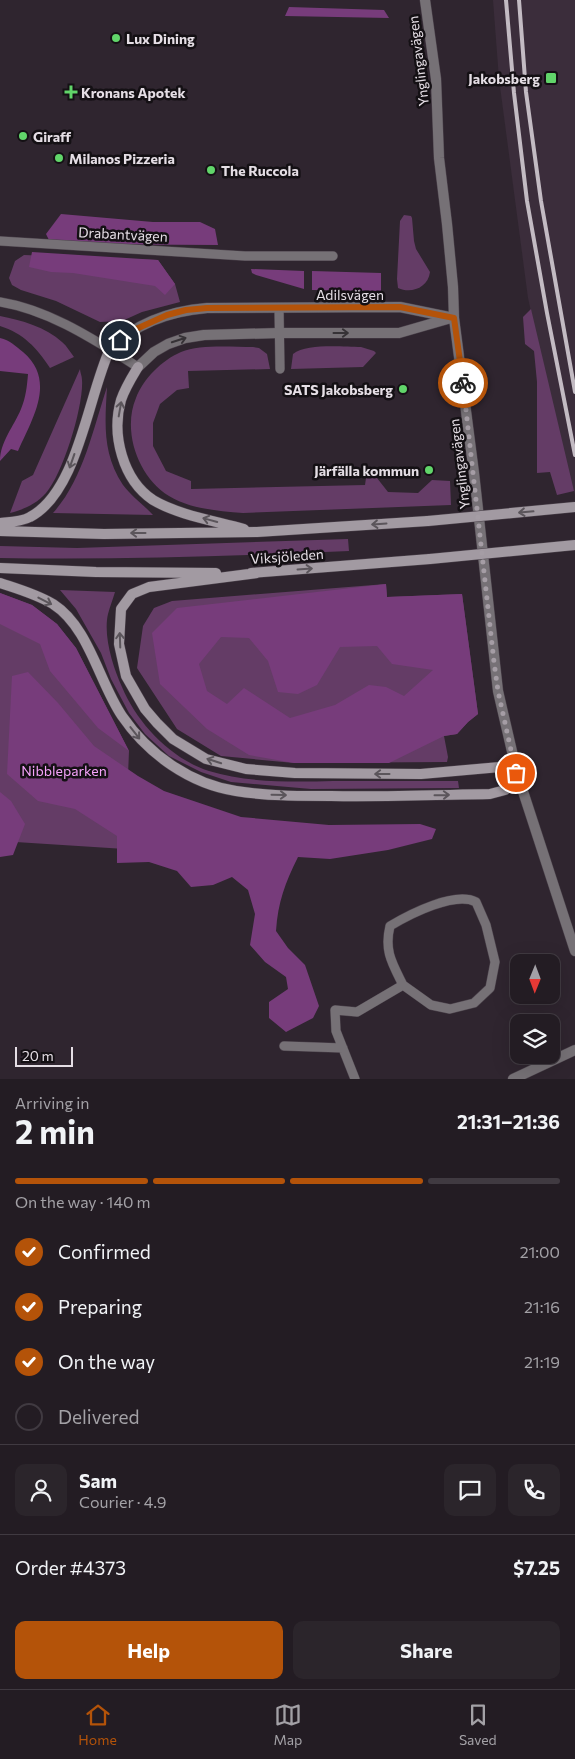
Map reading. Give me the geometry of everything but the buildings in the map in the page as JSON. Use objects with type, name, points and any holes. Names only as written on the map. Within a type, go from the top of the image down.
[{"type":"main road","points":[[0,523],[30,518],[51,500],[60,488],[70,469],[98,380],[110,349]]},
{"type":"main road","points":[[138,367],[127,384],[118,417],[121,452],[133,479],[153,500],[171,508],[257,532]]},
{"type":"main road","name":"Viksjöleden","points":[[0,531],[104,534],[257,532],[428,521],[575,507]]},
{"type":"main road","name":"Viksjöleden","points":[[0,568],[96,572],[256,573],[575,545]]},
{"type":"main road","points":[[0,583],[30,593],[54,605],[74,625],[122,715],[140,739],[158,756],[180,771],[208,783],[234,791],[268,795],[362,797],[490,794],[505,790],[516,773],[500,767],[421,774],[295,773],[254,770],[225,765],[206,759],[173,739],[145,709],[126,676],[119,644],[121,610],[132,594],[149,587],[256,573]]},
{"type":"street","name":"Ynglingavägen","points":[[425,0],[436,79],[439,158],[452,278],[454,318],[474,473],[498,691],[516,773],[575,951]]},
{"type":"street","name":"Adilsvägen","points":[[110,349],[134,330],[167,315],[186,310],[207,308],[400,307],[454,318]]},
{"type":"street","points":[[138,367],[154,352],[184,338],[204,335],[280,333],[399,333],[454,318]]},
{"type":"street","points":[[513,1079],[575,1050]]},
{"type":"lane","name":"Drabantvägen","points":[[0,241],[245,256],[333,256]]},
{"type":"lane","points":[[0,302],[30,310],[57,321],[110,349],[138,367]]},
{"type":"lane","points":[[279,308],[280,369]]},
{"type":"lane","points":[[455,898],[470,899],[476,902],[486,925],[495,962],[490,988],[474,1003],[450,1009],[431,1006],[403,985],[388,957],[387,938],[390,926],[402,918],[455,898]]},
{"type":"lane","points":[[355,1079],[336,1031],[335,1010],[357,1012],[403,985]]},
{"type":"lane","points":[[284,1046],[343,1048]]},
{"type":"shaded area","points":[[493,0],[575,0],[575,495],[560,444],[528,298],[499,79]]},
{"type":"green space","points":[[289,7],[384,10],[389,18],[285,16]]},
{"type":"green space","points":[[61,214],[153,222],[200,222],[215,229],[218,245],[51,244],[46,234]]},
{"type":"green space","points":[[404,215],[411,216],[412,218],[416,249],[430,272],[426,282],[413,290],[398,288],[400,221]]},
{"type":"green space","points":[[32,252],[158,260],[175,284],[165,295],[155,286],[73,273],[51,272],[29,267]]},
{"type":"green space","points":[[24,255],[158,260],[175,284],[180,302],[142,312],[122,321],[100,322],[56,301],[21,290],[12,285],[9,278],[15,261]]},
{"type":"green space","points":[[251,269],[304,271],[304,289],[256,275],[252,273]]},
{"type":"green space","points":[[312,271],[381,273],[381,291],[312,290]]},
{"type":"green space","points":[[531,309],[574,491],[557,495],[550,472],[537,473],[537,382],[534,351],[525,344],[523,317]]},
{"type":"green space","points":[[0,316],[25,322],[49,332],[64,344],[74,357],[50,368],[29,342],[16,333],[0,326]]},
{"type":"green space","points":[[0,338],[15,345],[33,363],[39,375],[40,388],[35,413],[18,451],[11,449],[0,461],[2,447],[23,405],[28,374],[0,371]]},
{"type":"green space","points":[[226,346],[259,348],[267,354],[270,369],[188,371],[189,388],[177,390],[160,404],[153,423],[153,446],[166,471],[191,481],[191,489],[365,485],[366,478],[377,478],[388,492],[418,493],[432,480],[450,481],[451,505],[243,513],[205,509],[186,504],[158,488],[141,465],[132,438],[132,411],[143,384],[160,365],[174,355],[189,349]]},
{"type":"green space","points":[[326,346],[361,347],[376,353],[363,367],[291,369],[293,354],[307,348]]},
{"type":"green space","points":[[80,369],[82,391],[80,406],[71,439],[53,484],[42,497],[30,506],[10,513],[22,481],[33,475]]},
{"type":"green space","points":[[107,387],[106,438],[111,461],[123,485],[153,515],[53,513],[63,500],[80,470]]},
{"type":"green space","points":[[348,539],[349,551],[175,557],[0,558],[0,546],[77,548]]},
{"type":"green space","points":[[386,584],[387,597],[462,594],[478,714],[457,734],[444,736],[448,757],[447,762],[294,763],[221,756],[177,729],[137,668],[143,626],[154,608],[172,601]]},
{"type":"green space","points":[[386,584],[387,597],[462,594],[478,714],[457,734],[444,736],[389,763],[294,763],[249,755],[207,729],[160,684],[152,633],[177,608]],"holes":[[[221,637],[249,638],[268,661],[278,692],[298,694],[317,685],[340,647],[377,646],[392,664],[433,670],[404,696],[386,687],[369,685],[335,705],[290,718],[244,688],[227,704],[207,691],[199,664]]]},
{"type":"green space","points":[[60,590],[115,592],[108,614],[108,641],[115,670],[128,700],[157,738],[181,758],[195,765],[224,775],[255,780],[303,782],[458,781],[459,788],[311,789],[231,782],[201,772],[169,756],[145,734],[129,713],[111,679],[101,653],[76,609]]},
{"type":"green space","name":"Nibbleparken","points":[[0,593],[32,605],[57,624],[76,648],[129,751],[125,849],[0,841]]},
{"type":"green space","points":[[0,593],[32,605],[57,624],[76,648],[129,751],[98,728],[50,671],[40,644],[0,624]]},
{"type":"green space","points":[[28,672],[58,703],[94,746],[164,791],[241,817],[329,825],[420,824],[436,829],[432,839],[388,850],[330,859],[298,857],[283,893],[278,911],[276,931],[288,948],[305,965],[319,1006],[313,1018],[286,1032],[269,1018],[269,1002],[288,989],[286,977],[265,962],[250,945],[255,914],[248,890],[232,877],[213,885],[191,887],[177,871],[149,862],[117,863],[117,836],[75,809],[38,801],[7,774],[12,676]]},
{"type":"green space","points":[[0,792],[11,801],[25,824],[13,855],[0,857]]},
{"type":"railway","points":[[506,0],[514,93],[527,201],[575,455]]},
{"type":"railway","points":[[519,0],[526,92],[541,201],[575,392]]},
{"type":"way so far","points":[[463,383],[494,662],[498,691],[516,773]]},
{"type":"place","name":"Lux Dining","points":[[116,38]]},
{"type":"place","name":"Jakobsberg","points":[[551,78]]},
{"type":"place","name":"Kronans Apotek","points":[[71,92]]},
{"type":"place","name":"Giraff","points":[[23,136]]},
{"type":"place","name":"Milanos Pizzeria","points":[[59,158]]},
{"type":"place","name":"The Ruccola","points":[[211,170]]},
{"type":"place","name":"SATS Jakobsberg","points":[[403,389]]},
{"type":"place","name":"Järfälla kommun","points":[[429,470]]},
{"type":"route","points":[[120,340],[134,330],[167,315],[186,310],[207,308],[400,307],[454,318],[463,383]]}]
